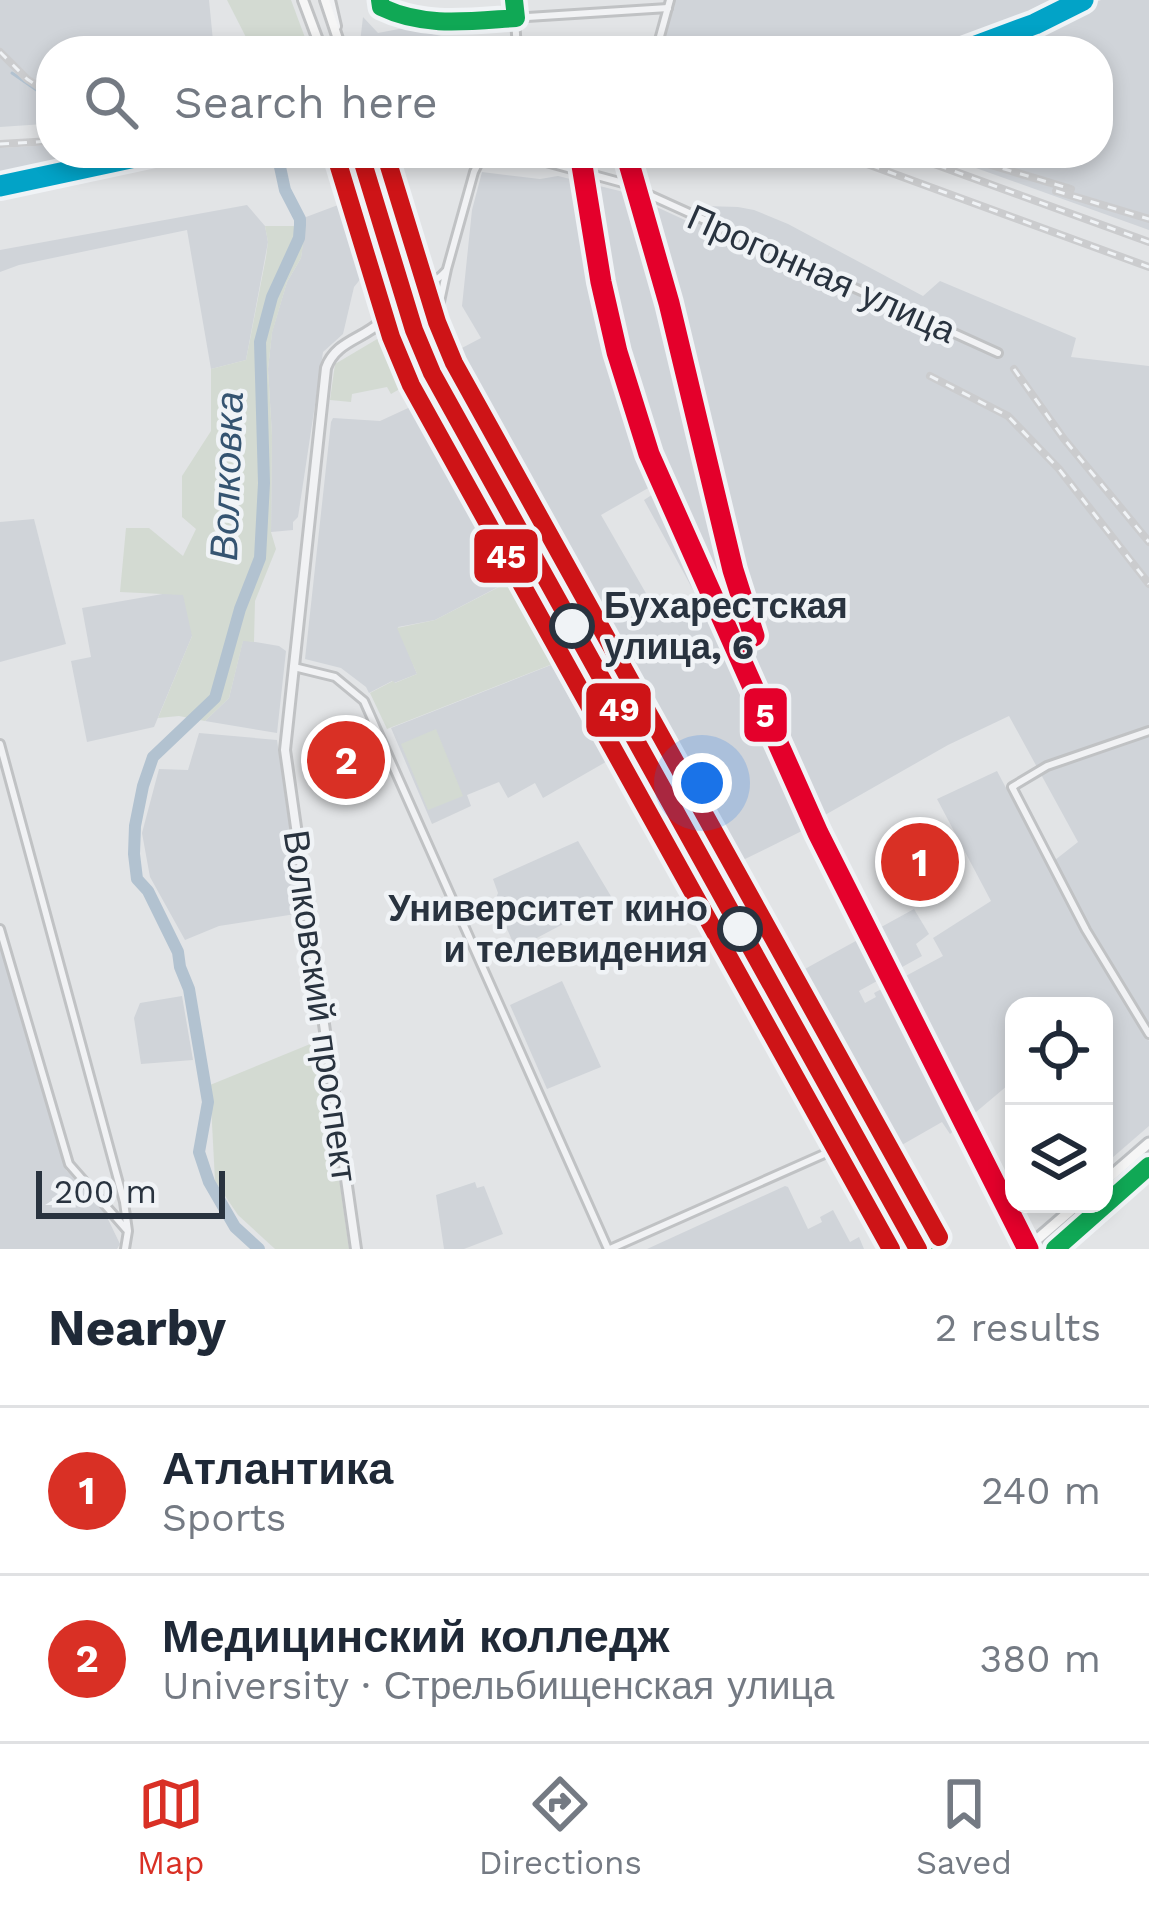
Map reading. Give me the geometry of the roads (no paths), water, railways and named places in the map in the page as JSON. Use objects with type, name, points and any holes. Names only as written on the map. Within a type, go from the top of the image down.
[{"type":"main road","points":[[328,0],[338,36]]},
{"type":"main road","points":[[304,1],[317,36]]},
{"type":"main road","points":[[358,168],[427,382],[908,1249]]},
{"type":"main road","points":[[378,168],[446,375],[932,1249]]},
{"type":"main road","points":[[820,1090],[838,1081]]},
{"type":"main road","points":[[1113,1173],[1149,1143]]},
{"type":"main road","points":[[1054,1249],[1149,1166]]},
{"type":"main road","points":[[1030,1247],[1067,1213]]},
{"type":"main road","points":[[1079,1213],[1085,1222]]},
{"type":"street","points":[[380,0],[387,11],[428,20],[516,18],[669,4],[660,36]]},
{"type":"street","points":[[514,0],[517,36]]},
{"type":"street","name":"Прогонная улица","points":[[432,340],[477,168]]},
{"type":"street","name":"Прогонная улица","points":[[569,168],[623,183],[998,353]]},
{"type":"street","points":[[412,278],[429,283],[447,269]]},
{"type":"street","name":"Волковский проспект","points":[[356,1249],[285,750],[326,368],[338,350],[378,327],[392,310],[396,295]]},
{"type":"street","points":[[378,327],[393,328],[413,350]]},
{"type":"street","points":[[294,667],[334,677],[364,701],[609,1249],[849,1143]]},
{"type":"street","points":[[1149,731],[1047,766],[1012,787],[1086,930],[1149,1034]]},
{"type":"street","points":[[0,743],[116,1169],[128,1232],[125,1249]]},
{"type":"street","points":[[0,928],[68,1164],[128,1232]]},
{"type":"waterway","points":[[12,73],[36,90]]},
{"type":"waterway","name":"Волковка","points":[[259,1249],[235,1227],[209,1182],[199,1152],[208,1102],[189,989],[178,952],[148,891],[137,879],[134,854],[135,826],[153,757],[215,698],[260,558],[264,483],[260,342],[300,225],[280,168]]},
{"type":"railway","points":[[986,36],[1070,0]]},
{"type":"railway","points":[[0,52],[36,85]]},
{"type":"railway","points":[[0,144],[36,142]]},
{"type":"railway","points":[[878,168],[1149,267]]},
{"type":"railway","points":[[945,168],[1149,242]]},
{"type":"railway","points":[[1001,168],[1071,189]]},
{"type":"railway","points":[[0,193],[78,177]]},
{"type":"railway","points":[[1056,191],[1149,219]]},
{"type":"railway","points":[[1014,369],[1064,439],[1149,542]]},
{"type":"railway","points":[[930,376],[1008,416],[1059,469],[1149,584]]},
{"type":"place","name":"Бухарестская улица, 6","points":[[572,626]]},
{"type":"place","name":"Медицинский колледж","points":[[346,760]]},
{"type":"place","name":"Атлантика","points":[[920,862]]},
{"type":"place","name":"Университет кино и телевидения","points":[[740,929]]}]
